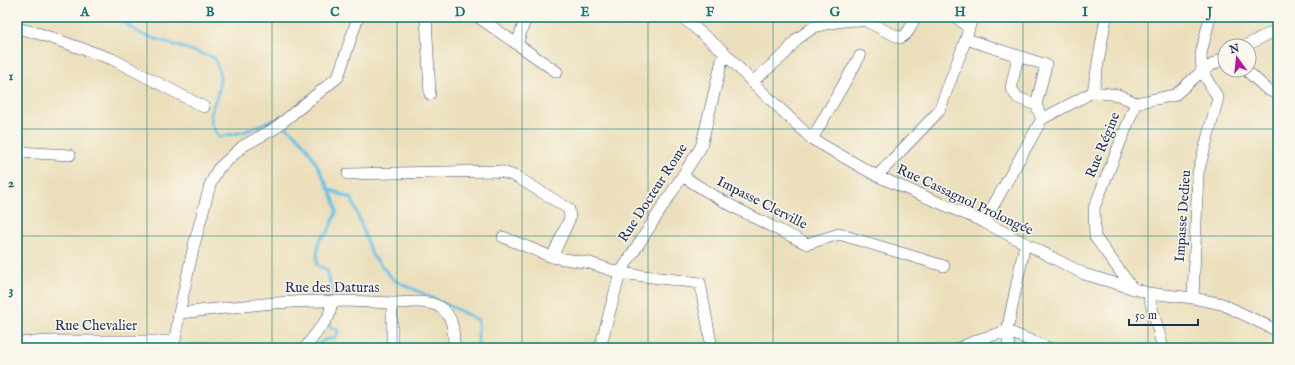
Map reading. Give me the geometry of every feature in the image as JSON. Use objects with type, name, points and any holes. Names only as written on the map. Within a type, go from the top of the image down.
[{"type":"street","points":[[174,344],[179,313],[194,245],[210,185],[218,169],[243,146],[274,129],[338,77],[358,17]]},
{"type":"street","points":[[426,17],[430,94]]},
{"type":"street","points":[[478,17],[557,72]]},
{"type":"street","points":[[517,44],[526,17]]},
{"type":"street","name":"Rue Cassagnol Prolongée","points":[[682,17],[724,52],[752,82],[812,139],[877,176],[984,222],[1084,274],[1148,293],[1193,298],[1222,304],[1278,331]]},
{"type":"street","points":[[752,82],[785,54],[797,39],[814,27],[852,20],[866,22],[900,38],[906,36],[915,17]]},
{"type":"street","points":[[956,17],[968,34],[1018,56],[1046,64],[1036,105],[1042,119]]},
{"type":"street","points":[[877,176],[939,111],[968,34],[972,17]]},
{"type":"street","points":[[1093,92],[1106,17]]},
{"type":"street","points":[[1202,71],[1201,54],[1210,17]]},
{"type":"street","points":[[17,28],[37,33],[112,59],[204,107]]},
{"type":"street","points":[[1257,40],[1278,29]]},
{"type":"street","name":"Rue Docteur Rome","points":[[600,348],[620,273],[701,147],[724,52]]},
{"type":"street","points":[[812,139],[860,56]]},
{"type":"street","points":[[1018,56],[1011,88],[1018,98],[1036,105]]},
{"type":"street","name":"Rue Régine","points":[[1133,288],[1095,237],[1094,208],[1136,103],[1175,95],[1202,71],[1217,62]]},
{"type":"street","name":"Impasse Dedieu","points":[[1193,298],[1198,174],[1218,98],[1202,71]]},
{"type":"street","points":[[1255,78],[1268,90],[1278,94]]},
{"type":"street","points":[[984,222],[1042,119],[1093,92],[1118,95],[1136,103]]},
{"type":"street","points":[[17,152],[70,155]]},
{"type":"street","points":[[348,174],[493,171],[509,174],[569,209],[570,218],[552,257]]},
{"type":"street","name":"Impasse Clerville","points":[[683,176],[702,189],[807,244],[839,234],[944,266]]},
{"type":"street","points":[[503,237],[552,257],[590,263],[620,273],[700,283],[712,348]]},
{"type":"street","points":[[1009,348],[1007,331],[1025,244]]},
{"type":"street","points":[[1148,293],[1163,348]]},
{"type":"street","points":[[304,348],[329,316],[332,301]]},
{"type":"street","name":"Rue des Daturas","points":[[179,313],[265,304],[332,301],[392,303],[420,302],[440,307],[450,317],[454,334],[454,348]]},
{"type":"street","points":[[392,303],[392,348]]},
{"type":"street","points":[[959,348],[980,339],[1007,331],[1050,348]]},
{"type":"street","name":"Rue Chevalier","points":[[17,343],[51,341],[174,344]]},
{"type":"waterway","points":[[115,17],[141,34],[215,58],[220,80],[219,88],[212,108],[211,120],[219,137],[244,132],[272,120],[277,122]]},
{"type":"waterway","points":[[282,125],[297,136],[308,150],[318,166],[334,201],[336,212],[328,232],[319,241],[317,258],[317,265],[327,270],[334,299]]},
{"type":"waterway","points":[[331,190],[352,199],[372,255],[394,280],[437,300]]},
{"type":"waterway","points":[[442,302],[478,320],[478,348]]},
{"type":"waterway","points":[[313,348],[325,340],[334,338],[338,333],[337,329],[331,328],[329,323]]}]
